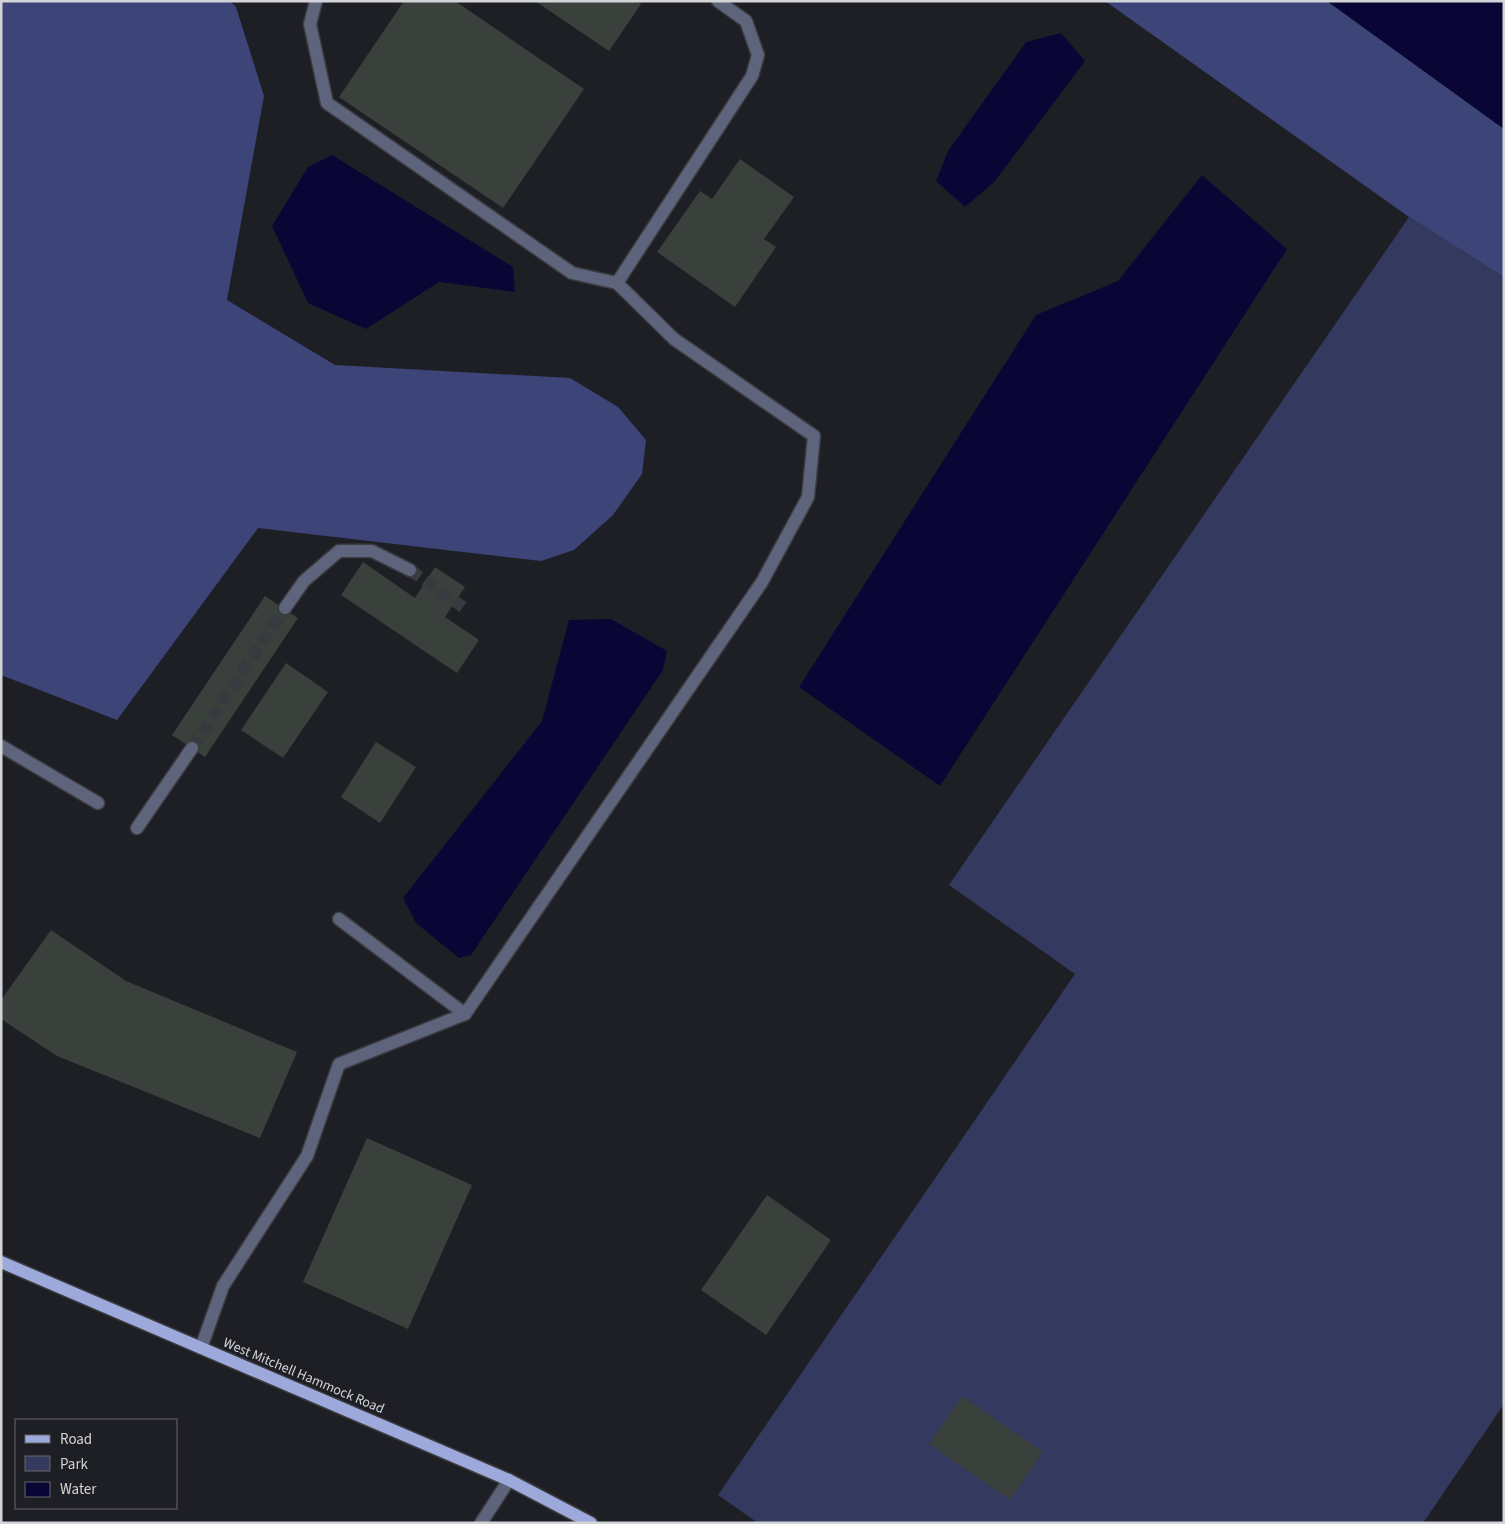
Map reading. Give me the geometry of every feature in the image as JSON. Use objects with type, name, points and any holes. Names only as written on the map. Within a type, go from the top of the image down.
[{"type":"main road","name":"West Mitchell Hammock Road","points":[[1,1262],[509,1480],[591,1523]]},
{"type":"street","points":[[201,1348],[223,1286],[307,1156],[339,1064],[465,1014],[762,582],[808,498],[814,436],[674,339],[617,283],[572,273],[327,103],[310,24],[316,1]]},
{"type":"street","points":[[617,283],[752,76],[758,55],[746,21],[718,1]]},
{"type":"street","points":[[284,608],[304,581],[339,551],[372,551],[410,570]]},
{"type":"street","points":[[1,746],[98,803]]},
{"type":"street","points":[[137,828],[192,748]]},
{"type":"street","points":[[339,919],[465,1014]]},
{"type":"street","points":[[481,1523],[509,1480]]},
{"type":"green space","points":[[1409,217],[1504,277],[1504,1404],[1423,1523],[758,1523],[718,1495],[1075,974],[949,885]]},
{"type":"shaded area","points":[[1,1],[230,1],[236,7],[264,96],[227,300],[335,365],[570,378],[618,407],[646,440],[642,474],[613,515],[574,550],[541,561],[258,528],[117,720],[1,675]]},
{"type":"shaded area","points":[[1105,1],[1327,1],[1504,129],[1504,277],[1409,217]]},
{"type":"water","points":[[1327,1],[1504,1],[1504,129]]},
{"type":"water","points":[[1061,33],[1085,61],[995,181],[965,207],[936,181],[948,151],[1026,42]]},
{"type":"water","points":[[332,155],[513,267],[515,292],[439,282],[366,329],[308,303],[272,226],[308,167]]},
{"type":"water","points":[[1202,175],[1287,249],[940,786],[799,687],[1036,315],[1118,281]]},
{"type":"water","points":[[611,619],[667,651],[663,670],[471,955],[459,958],[416,923],[403,898],[542,721],[569,620]]},
{"type":"building","points":[[404,1],[455,1],[584,89],[503,208],[339,97]]},
{"type":"building","points":[[535,1],[637,1],[641,4],[609,51]]},
{"type":"building","points":[[740,159],[794,197],[764,239],[776,247],[735,307],[657,252],[700,191],[712,199]]},
{"type":"building","points":[[363,562],[415,598],[435,567],[465,587],[445,617],[479,640],[457,673],[341,595]]},
{"type":"building","points":[[265,596],[298,618],[205,757],[172,735]]},
{"type":"building","points":[[286,663],[328,692],[283,758],[241,730]]},
{"type":"building","points":[[376,742],[416,767],[380,823],[341,797]]},
{"type":"building","points":[[51,930],[126,981],[297,1052],[260,1138],[57,1056],[1,1019],[1,1000]]},
{"type":"building","points":[[367,1138],[472,1185],[408,1329],[303,1282]]},
{"type":"building","points":[[767,1195],[831,1240],[766,1335],[701,1290]]},
{"type":"building","points":[[962,1396],[1043,1452],[1010,1500],[929,1444]]},
{"type":"tunnel","points":[[410,570],[463,607]]},
{"type":"tunnel","points":[[192,748],[285,608]]}]
